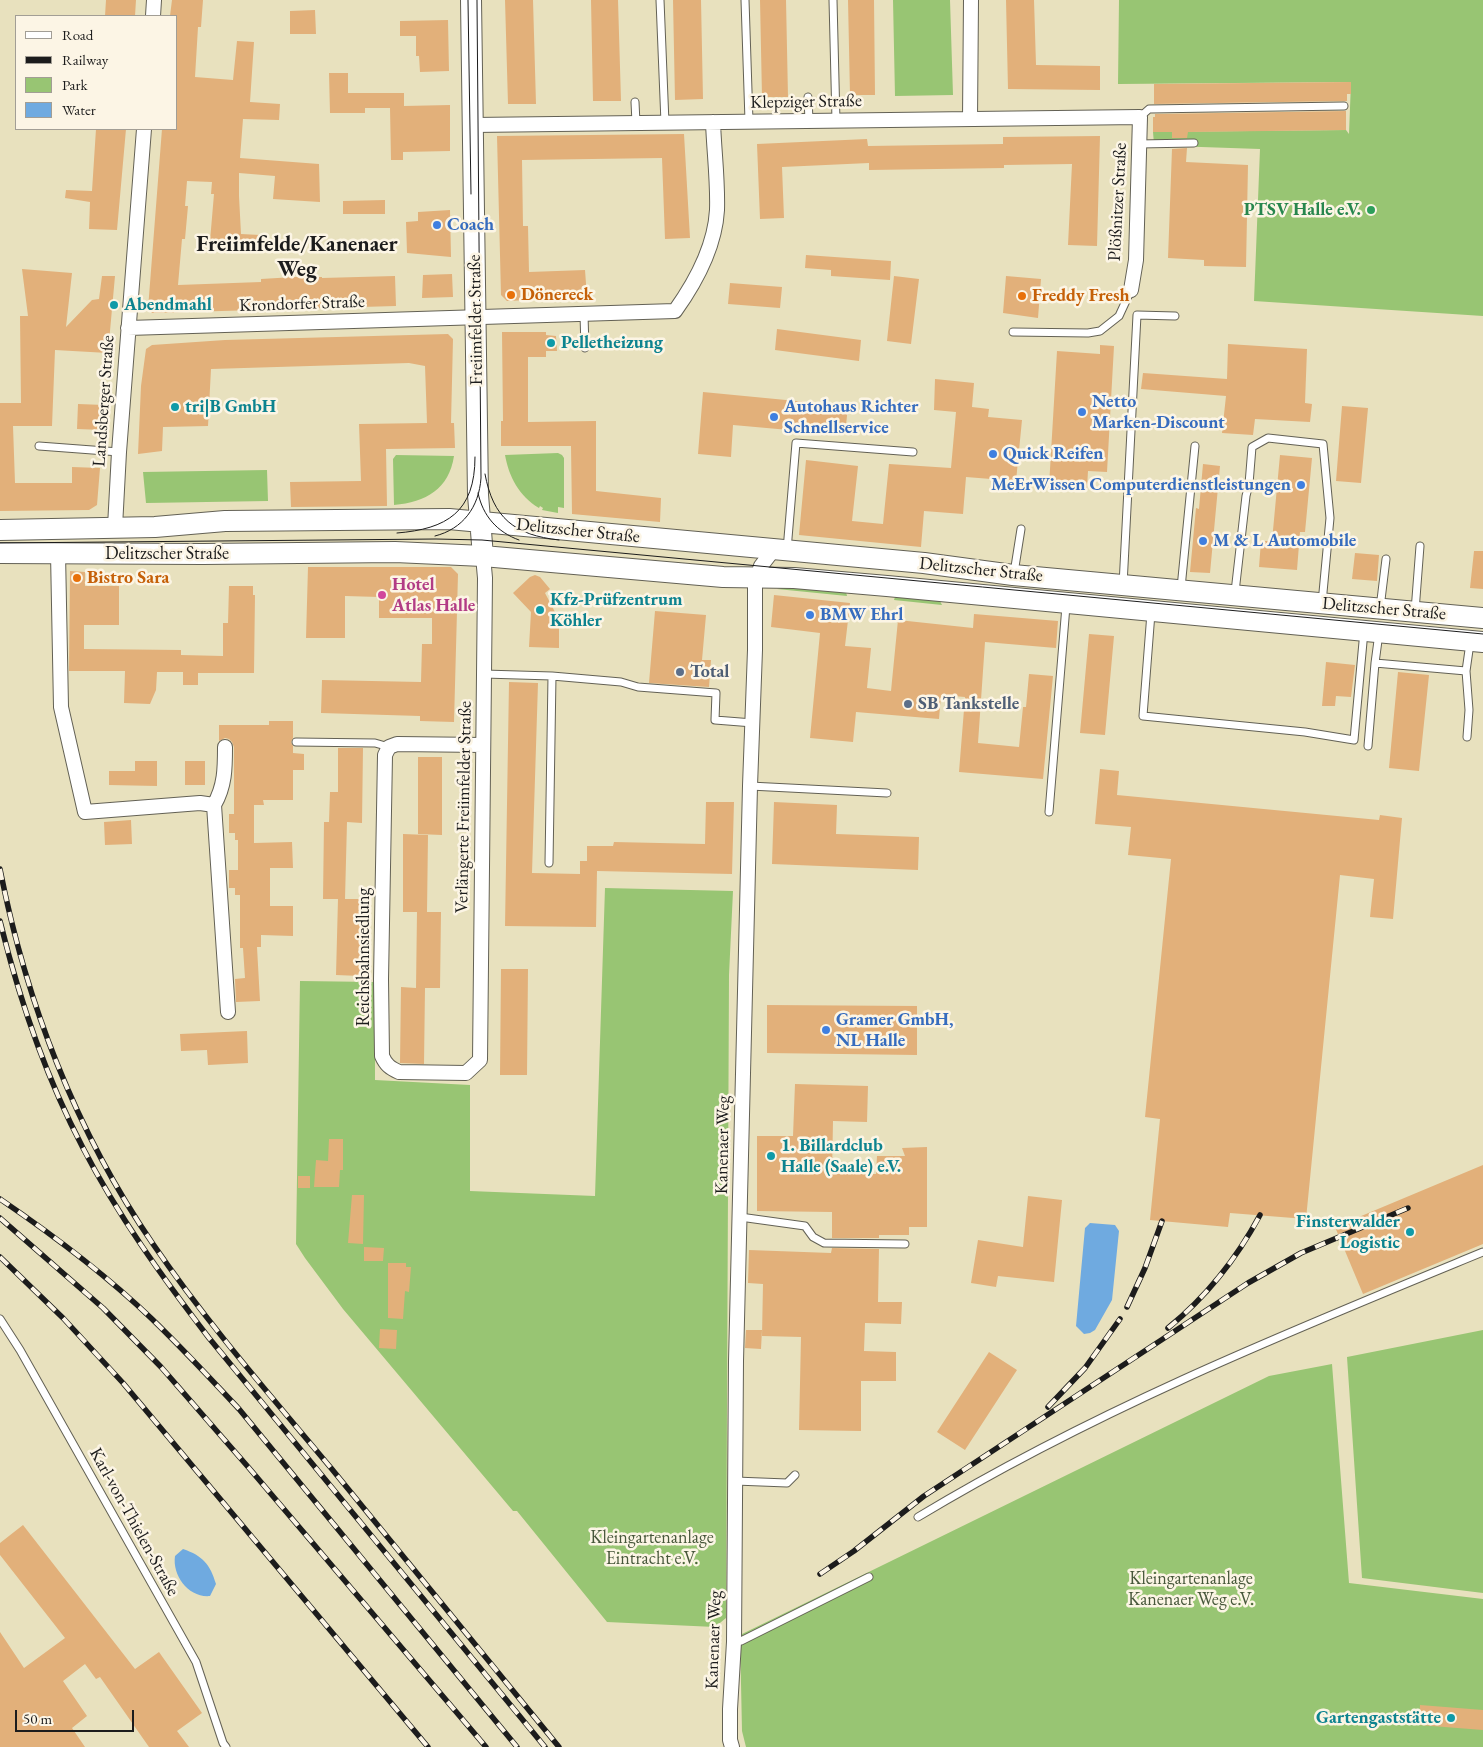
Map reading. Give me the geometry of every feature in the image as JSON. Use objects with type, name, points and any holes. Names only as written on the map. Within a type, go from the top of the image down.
[{"type":"main road","name":"Freiimfelder Straße","points":[[471,0],[480,521]]},
{"type":"main road","name":"Delitzscher Straße","points":[[0,530],[155,526],[225,521],[395,518],[480,521],[924,564],[1013,575],[1483,618]]},
{"type":"main road","points":[[480,521],[483,556]]},
{"type":"main road","name":"Delitzscher Straße","points":[[0,553],[203,554],[395,552],[483,556],[707,576],[794,578],[1477,641]]},
{"type":"street","points":[[153,15],[154,0]]},
{"type":"street","points":[[970,119],[971,0]]},
{"type":"street","name":"Klepziger Straße","points":[[473,125],[1140,117]]},
{"type":"street","name":"Plößnitzer Straße","points":[[1131,290],[1136,260],[1143,144],[1140,117]]},
{"type":"street","name":"Krondorfer Straße","points":[[128,328],[675,312],[698,275],[710,245],[717,212],[713,122]]},
{"type":"street","name":"Landsberger Straße","points":[[115,527],[144,130]]},
{"type":"street","name":"Kanenaer Weg","points":[[732,1747],[730,1740],[730,1709],[734,1642],[740,1217],[757,578],[761,566],[780,550]]},
{"type":"street","points":[[58,553],[60,702],[84,812],[200,803],[214,805]]},
{"type":"street","name":"Verlängerte Freiimfelder Straße","points":[[480,1060],[485,578],[483,556]]},
{"type":"street","points":[[388,747],[396,744],[483,745]]},
{"type":"street","points":[[225,747],[226,772],[221,794],[214,805],[228,1012]]},
{"type":"street","name":"Reichsbahnsiedlung","points":[[388,747],[385,755],[381,979],[382,1056],[385,1064],[399,1072],[466,1073],[480,1060]]},
{"type":"lane","points":[[660,0],[665,123]]},
{"type":"lane","points":[[745,0],[749,121]]},
{"type":"lane","points":[[833,0],[836,120]]},
{"type":"lane","points":[[808,97],[809,121]]},
{"type":"lane","points":[[635,102],[636,123]]},
{"type":"lane","points":[[1140,117],[1149,109],[1344,106]]},
{"type":"lane","points":[[1142,263],[1143,144],[1194,143]]},
{"type":"lane","points":[[1013,332],[1088,333],[1100,331],[1119,316],[1131,290]]},
{"type":"lane","points":[[584,315],[585,348]]},
{"type":"lane","points":[[1123,585],[1137,315],[1176,316]]},
{"type":"lane","points":[[1235,595],[1252,447],[1268,438],[1323,444],[1330,518],[1322,603]]},
{"type":"lane","points":[[780,550],[796,443],[913,452]]},
{"type":"lane","points":[[39,446],[119,452]]},
{"type":"lane","points":[[1181,590],[1195,446]]},
{"type":"lane","points":[[1013,575],[1021,529]]},
{"type":"lane","points":[[1415,612],[1420,546]]},
{"type":"lane","points":[[1380,608],[1386,559]]},
{"type":"lane","points":[[1049,812],[1066,603]]},
{"type":"lane","points":[[1151,610],[1143,716],[1305,732],[1354,740],[1371,632]]},
{"type":"lane","points":[[1368,746],[1375,663],[1371,632]]},
{"type":"lane","points":[[1467,737],[1469,710],[1466,671],[1477,641]]},
{"type":"lane","points":[[1375,663],[1466,671]]},
{"type":"lane","points":[[484,674],[552,676],[621,682],[638,687],[716,693],[715,720],[753,722]]},
{"type":"lane","points":[[550,862],[552,676]]},
{"type":"lane","points":[[296,742],[375,743],[388,747]]},
{"type":"lane","points":[[750,786],[887,793]]},
{"type":"lane","points":[[740,1217],[805,1226],[813,1238],[824,1243],[905,1244]]},
{"type":"lane","points":[[918,1517],[973,1484],[1175,1382],[1261,1344],[1483,1252]]},
{"type":"lane","name":"Karl-von-Thielen-Straße","points":[[0,1319],[20,1350],[196,1662],[226,1747]]},
{"type":"lane","points":[[735,1481],[787,1483],[795,1475]]},
{"type":"lane","points":[[734,1642],[741,1641],[869,1577]]},
{"type":"green space","points":[[893,0],[950,0],[953,95],[895,96]]},
{"type":"green space","points":[[1119,0],[1483,0],[1483,316],[1254,301],[1260,149],[1154,144],[1153,132],[1346,130],[1349,134],[1351,82],[1118,84]]},
{"type":"green space","points":[[558,453],[564,458],[564,508],[558,507],[558,513],[542,510],[543,508],[540,506],[539,508],[526,498],[512,478],[505,455]]},
{"type":"green space","points":[[396,455],[454,456],[447,477],[434,492],[416,501],[394,505],[393,459]]},
{"type":"green space","points":[[267,470],[268,501],[146,503],[143,472]]},
{"type":"green space","points":[[787,587],[846,592],[847,596],[777,589]]},
{"type":"green space","points":[[895,597],[940,601],[942,605],[894,600]]},
{"type":"green space","name":"Kleingartenanlage Eintracht e.V.","points":[[605,888],[733,891],[729,975],[726,1618],[715,1627],[607,1622],[517,1511],[513,1511],[343,1309],[296,1244],[300,981],[375,982],[375,1080],[470,1085],[470,1191],[595,1196]]},
{"type":"green space","points":[[1483,1330],[1483,1593],[1362,1578],[1347,1357]]},
{"type":"green space","name":"Kleingartenanlage Kanenaer Weg e.V.","points":[[1332,1364],[1349,1583],[1483,1599],[1483,1747],[746,1747],[742,1731],[740,1635],[1269,1376]]},
{"type":"water","points":[[1090,1223],[1115,1225],[1119,1231],[1112,1300],[1095,1330],[1084,1334],[1076,1326],[1085,1228]]},
{"type":"water","points":[[183,1549],[201,1558],[211,1571],[216,1584],[210,1596],[202,1596],[195,1593],[183,1584],[179,1578],[176,1571],[175,1556]]},
{"type":"building","points":[[106,0],[136,0],[135,15],[105,15]]},
{"type":"building","points":[[172,0],[203,0],[201,27],[198,27],[195,77],[233,80],[237,41],[254,42],[250,102],[280,104],[279,120],[243,119],[240,158],[319,164],[320,202],[273,199],[275,176],[239,173],[241,234],[260,235],[260,250],[211,246],[214,194],[211,194],[212,182],[187,181],[185,206],[188,206],[185,239],[182,239],[178,285],[261,282],[261,279],[294,277],[395,276],[396,306],[152,313],[148,309],[162,130],[178,130],[178,15],[170,15]]},
{"type":"building","points":[[505,0],[533,0],[536,104],[508,104]]},
{"type":"building","points":[[591,0],[618,0],[621,101],[593,101]]},
{"type":"building","points":[[673,0],[701,0],[703,99],[675,100]]},
{"type":"building","points":[[760,0],[786,0],[788,97],[762,97]]},
{"type":"building","points":[[848,0],[874,0],[875,95],[850,95]]},
{"type":"building","points":[[1006,0],[1034,0],[1036,65],[1100,66],[1100,90],[1008,89]]},
{"type":"building","points":[[315,10],[316,34],[290,34],[290,11]]},
{"type":"building","points":[[448,20],[449,71],[420,72],[419,56],[416,56],[416,36],[400,36],[400,21]]},
{"type":"building","points":[[329,73],[348,73],[348,93],[404,93],[404,106],[450,105],[450,151],[403,152],[403,160],[391,160],[390,108],[365,108],[365,113],[330,113]]},
{"type":"building","points":[[1351,82],[1351,94],[1347,94],[1347,101],[1154,104],[1154,84]]},
{"type":"building","points":[[1346,111],[1346,130],[1188,132],[1187,138],[1172,138],[1172,132],[1153,132],[1153,117],[1155,117],[1155,114]]},
{"type":"building","points":[[96,130],[126,130],[117,230],[89,229],[90,202],[65,198],[66,190],[92,191]]},
{"type":"building","points":[[684,134],[690,238],[665,239],[662,158],[522,160],[523,226],[528,226],[529,272],[585,270],[587,297],[507,301],[501,295],[497,136]]},
{"type":"building","points":[[1100,136],[1097,246],[1068,245],[1072,164],[1004,165],[1004,168],[869,170],[869,163],[782,167],[784,218],[760,219],[757,144],[867,139],[868,146],[1003,144],[1003,137]]},
{"type":"building","points":[[1187,148],[1186,162],[1248,165],[1246,267],[1204,266],[1204,260],[1168,258],[1172,149]]},
{"type":"building","points":[[385,200],[385,214],[343,214],[343,201]]},
{"type":"building","points":[[450,210],[451,257],[407,253],[406,222],[418,221],[418,212]]},
{"type":"building","points":[[806,255],[891,261],[890,280],[831,276],[831,270],[805,268]]},
{"type":"building","points":[[22,269],[72,273],[66,327],[92,300],[99,299],[102,276],[115,276],[108,353],[55,350],[52,426],[13,426],[15,483],[72,483],[72,467],[100,468],[97,505],[89,510],[0,511],[0,403],[21,403],[20,316],[28,316]]},
{"type":"building","points":[[452,274],[453,297],[422,298],[423,275]]},
{"type":"building","points":[[894,276],[919,279],[911,344],[887,341]]},
{"type":"building","points":[[1006,276],[1041,279],[1038,318],[1003,313]]},
{"type":"building","points":[[730,283],[782,287],[780,308],[728,304]]},
{"type":"building","points":[[777,329],[861,340],[859,361],[775,350]]},
{"type":"building","points":[[502,332],[546,332],[546,335],[556,336],[557,351],[546,351],[546,357],[528,357],[528,422],[596,421],[596,491],[661,498],[660,522],[572,514],[571,446],[501,446],[501,421],[503,421]]},
{"type":"building","points":[[448,334],[453,339],[451,423],[454,423],[455,448],[386,449],[387,506],[291,507],[290,482],[361,481],[359,424],[427,423],[425,366],[409,363],[211,369],[208,426],[163,427],[162,451],[138,454],[141,386],[146,349],[152,345],[225,340]]},
{"type":"building","points":[[1228,344],[1307,349],[1305,403],[1312,404],[1310,422],[1255,419],[1253,435],[1222,433],[1226,396],[1141,389],[1143,373],[1227,379]]},
{"type":"building","name":"Netto Marken-Discount","points":[[1100,345],[1114,346],[1107,472],[1088,471],[1087,488],[1049,486],[1057,351],[1100,354]]},
{"type":"building","points":[[935,379],[974,383],[972,407],[989,409],[988,417],[1022,420],[1016,481],[966,477],[963,514],[924,511],[921,547],[799,535],[806,460],[858,466],[852,521],[883,524],[889,464],[951,468],[956,412],[934,410]]},
{"type":"building","points":[[703,392],[848,406],[845,435],[733,425],[731,457],[698,454]]},
{"type":"building","points":[[78,404],[104,405],[103,430],[77,429]]},
{"type":"building","points":[[1342,406],[1368,408],[1361,483],[1336,481]]},
{"type":"building","points":[[1280,455],[1312,458],[1305,532],[1300,532],[1297,570],[1259,567],[1261,541],[1272,541]]},
{"type":"building","name":"M & L Automobile","points":[[1203,464],[1220,466],[1210,573],[1190,572],[1196,508],[1199,509]]},
{"type":"building","points":[[1474,551],[1483,551],[1483,589],[1470,588]]},
{"type":"building","points":[[1355,553],[1379,555],[1377,581],[1352,579]]},
{"type":"building","points":[[308,567],[451,567],[458,574],[454,722],[420,721],[420,716],[321,713],[322,680],[421,682],[422,644],[432,644],[432,618],[379,618],[379,597],[345,596],[345,638],[306,638]]},
{"type":"building","points":[[70,571],[85,572],[85,586],[119,586],[119,625],[84,625],[84,649],[181,650],[181,655],[223,656],[223,623],[228,623],[229,586],[253,586],[253,595],[255,595],[254,673],[198,673],[198,685],[183,685],[183,672],[157,672],[156,690],[150,704],[124,703],[125,671],[69,671]]},
{"type":"building","name":"Kfz-Prüfzentrum Köhler","points":[[535,575],[540,577],[550,589],[545,593],[555,612],[559,613],[559,648],[529,647],[531,612],[513,593],[530,577]]},
{"type":"building","points":[[774,595],[850,603],[845,646],[871,648],[867,688],[891,691],[898,620],[973,628],[974,614],[1058,621],[1056,648],[985,642],[978,743],[1019,747],[1023,707],[1026,707],[1029,674],[1053,676],[1043,779],[959,772],[965,697],[941,695],[939,719],[856,712],[853,742],[810,738],[820,633],[771,627]]},
{"type":"building","points":[[655,611],[706,615],[702,660],[711,660],[709,687],[649,683]]},
{"type":"building","points":[[1089,634],[1114,636],[1105,735],[1080,733]]},
{"type":"building","points":[[1326,662],[1355,665],[1351,697],[1336,696],[1335,706],[1322,706]]},
{"type":"building","points":[[1398,672],[1429,675],[1419,771],[1389,768]]},
{"type":"building","points":[[509,682],[538,683],[532,873],[580,874],[580,861],[587,861],[587,846],[613,846],[614,842],[705,844],[706,802],[734,802],[732,874],[597,871],[596,927],[505,926]]},
{"type":"building","points":[[269,721],[293,721],[293,738],[291,742],[293,753],[304,754],[304,770],[293,770],[293,800],[263,800],[264,805],[254,805],[254,843],[292,842],[293,868],[270,868],[270,906],[293,906],[293,936],[261,935],[261,947],[257,947],[260,1001],[236,1002],[235,979],[245,978],[243,948],[240,948],[240,895],[235,895],[235,888],[229,888],[229,870],[238,870],[238,840],[235,840],[235,833],[229,833],[229,814],[234,814],[234,747],[229,739],[225,738],[219,741],[219,725],[269,725]]},
{"type":"building","points":[[338,748],[363,748],[362,823],[347,822],[345,899],[323,899],[324,822],[329,822],[330,792],[338,792]]},
{"type":"building","points":[[418,757],[442,757],[442,835],[418,834]]},
{"type":"building","points":[[135,761],[157,761],[157,786],[109,785],[109,771],[135,771]]},
{"type":"building","points":[[185,761],[205,761],[205,785],[185,785]]},
{"type":"building","points":[[1100,769],[1119,771],[1117,795],[1379,820],[1380,815],[1402,818],[1393,919],[1370,917],[1374,879],[1340,875],[1306,1219],[1230,1213],[1228,1227],[1150,1220],[1160,1119],[1145,1117],[1171,859],[1128,855],[1131,827],[1095,824]]},
{"type":"building","points":[[774,802],[837,805],[836,834],[919,837],[918,870],[772,864]]},
{"type":"building","points":[[131,820],[132,844],[105,845],[104,822]]},
{"type":"building","points":[[403,834],[428,835],[427,912],[441,912],[440,988],[425,988],[424,1064],[400,1063],[401,987],[416,988],[417,912],[403,912]]},
{"type":"building","points":[[338,899],[361,899],[360,976],[336,975]]},
{"type":"building","points":[[501,969],[528,969],[527,1075],[500,1075]]},
{"type":"building","name":"Gramer GmbH, NL Halle","points":[[767,1005],[917,1006],[917,1055],[767,1053]]},
{"type":"building","points":[[247,1031],[248,1063],[208,1065],[207,1050],[181,1051],[180,1034]]},
{"type":"building","points":[[795,1084],[868,1086],[867,1122],[833,1121],[832,1174],[876,1174],[877,1156],[905,1156],[902,1148],[927,1147],[927,1227],[909,1227],[909,1235],[879,1235],[879,1238],[832,1238],[832,1212],[757,1211],[757,1136],[793,1136]]},
{"type":"building","points":[[329,1139],[343,1139],[343,1170],[340,1170],[339,1187],[314,1187],[316,1160],[328,1161]]},
{"type":"building","name":"Finsterwalder Logistic","points":[[1483,1165],[1483,1244],[1363,1294],[1335,1227]]},
{"type":"building","points":[[298,1176],[310,1176],[310,1188],[298,1188]]},
{"type":"building","points":[[352,1195],[364,1195],[363,1244],[348,1243]]},
{"type":"building","points":[[1028,1196],[1062,1200],[1054,1282],[998,1276],[996,1287],[971,1283],[978,1240],[1023,1247]]},
{"type":"building","points":[[364,1247],[384,1248],[383,1261],[364,1261]]},
{"type":"building","points":[[832,1248],[879,1249],[878,1302],[902,1302],[901,1324],[865,1323],[864,1351],[896,1352],[896,1381],[861,1381],[861,1431],[799,1430],[801,1337],[762,1336],[763,1284],[748,1283],[749,1250],[831,1253]]},
{"type":"building","points":[[388,1263],[406,1263],[406,1267],[411,1267],[409,1292],[405,1291],[403,1319],[388,1318]]},
{"type":"building","points":[[380,1329],[397,1330],[396,1349],[379,1348]]},
{"type":"building","points":[[746,1330],[762,1330],[761,1349],[745,1348]]},
{"type":"building","points":[[989,1352],[1017,1370],[965,1450],[937,1432]]},
{"type":"building","points":[[23,1525],[135,1669],[159,1652],[202,1713],[177,1731],[189,1747],[149,1747],[100,1677],[96,1679],[85,1664],[63,1681],[87,1716],[72,1728],[85,1747],[0,1747],[0,1632],[24,1668],[65,1638],[0,1555],[0,1543]]},
{"type":"building","name":"Gartengaststätte","points":[[1420,1705],[1483,1710],[1483,1730],[1419,1725]]},
{"type":"tram line","points":[[468,0],[471,194]]},
{"type":"tram line","points":[[435,536],[454,528],[468,515],[477,498],[481,478],[477,0]]},
{"type":"tram line","points":[[397,533],[430,527],[444,522],[455,514],[464,504],[470,492],[474,476],[475,457]]},
{"type":"tram line","points":[[485,474],[494,502],[508,522],[530,534],[559,540]]},
{"type":"tram line","points":[[478,493],[483,509],[492,522],[504,533],[519,540]]},
{"type":"tram line","points":[[0,543],[482,540],[1483,634]]},
{"type":"railway","points":[[0,869],[24,968],[57,1064],[100,1157],[125,1201],[153,1244],[217,1330],[559,1747]]},
{"type":"railway","points":[[0,921],[16,979],[45,1066],[83,1148],[126,1222],[209,1338],[545,1747]]},
{"type":"railway","points":[[0,1199],[59,1241],[116,1286],[163,1330],[239,1409],[517,1747]]},
{"type":"railway","points":[[820,1574],[854,1551],[924,1496],[1248,1283],[1301,1253],[1408,1208]]},
{"type":"railway","points":[[1168,1328],[1220,1276],[1260,1215]]},
{"type":"railway","points":[[0,1218],[103,1308],[161,1367],[486,1747]]},
{"type":"railway","points":[[1127,1307],[1145,1268],[1162,1221]]},
{"type":"railway","points":[[0,1257],[63,1318],[123,1383],[428,1747]]},
{"type":"railway","points":[[1048,1407],[1085,1368],[1120,1319]]},
{"type":"place","name":"PTSV Halle e.V.","points":[[1371,210]]},
{"type":"place","name":"Coach","points":[[437,225]]},
{"type":"place","name":"Dönereck","points":[[511,295]]},
{"type":"place","name":"Freddy Fresh","points":[[1022,296]]},
{"type":"place","name":"Abendmahl","points":[[114,305]]},
{"type":"place","name":"Pelletheizung","points":[[551,343]]},
{"type":"place","name":"tri|B GmbH","points":[[175,407]]},
{"type":"place","name":"Netto Marken-Discount","points":[[1082,412]]},
{"type":"place","name":"Autohaus Richter Schnellservice","points":[[774,417]]},
{"type":"place","name":"Quick Reifen","points":[[993,454]]},
{"type":"place","name":"MeErWissen Computerdienstleistungen","points":[[1301,485]]},
{"type":"place","name":"M & L Automobile","points":[[1203,541]]},
{"type":"place","name":"Bistro Sara","points":[[77,578]]},
{"type":"place","name":"Hotel Atlas Halle","points":[[382,595]]},
{"type":"place","name":"Kfz-Prüfzentrum Köhler","points":[[540,610]]},
{"type":"place","name":"BMW Ehrl","points":[[810,615]]},
{"type":"place","name":"Total","points":[[680,672]]},
{"type":"place","name":"SB Tankstelle","points":[[908,704]]},
{"type":"place","name":"Gramer GmbH, NL Halle","points":[[826,1030]]},
{"type":"place","name":"1. Billardclub Halle (Saale) e.V.","points":[[771,1156]]},
{"type":"place","name":"Finsterwalder Logistic","points":[[1410,1232]]},
{"type":"place","name":"Gartengaststätte","points":[[1451,1718]]},
{"type":"district","name":"Freiimfelde/Kanenaer Weg","points":[[297,258]]}]
